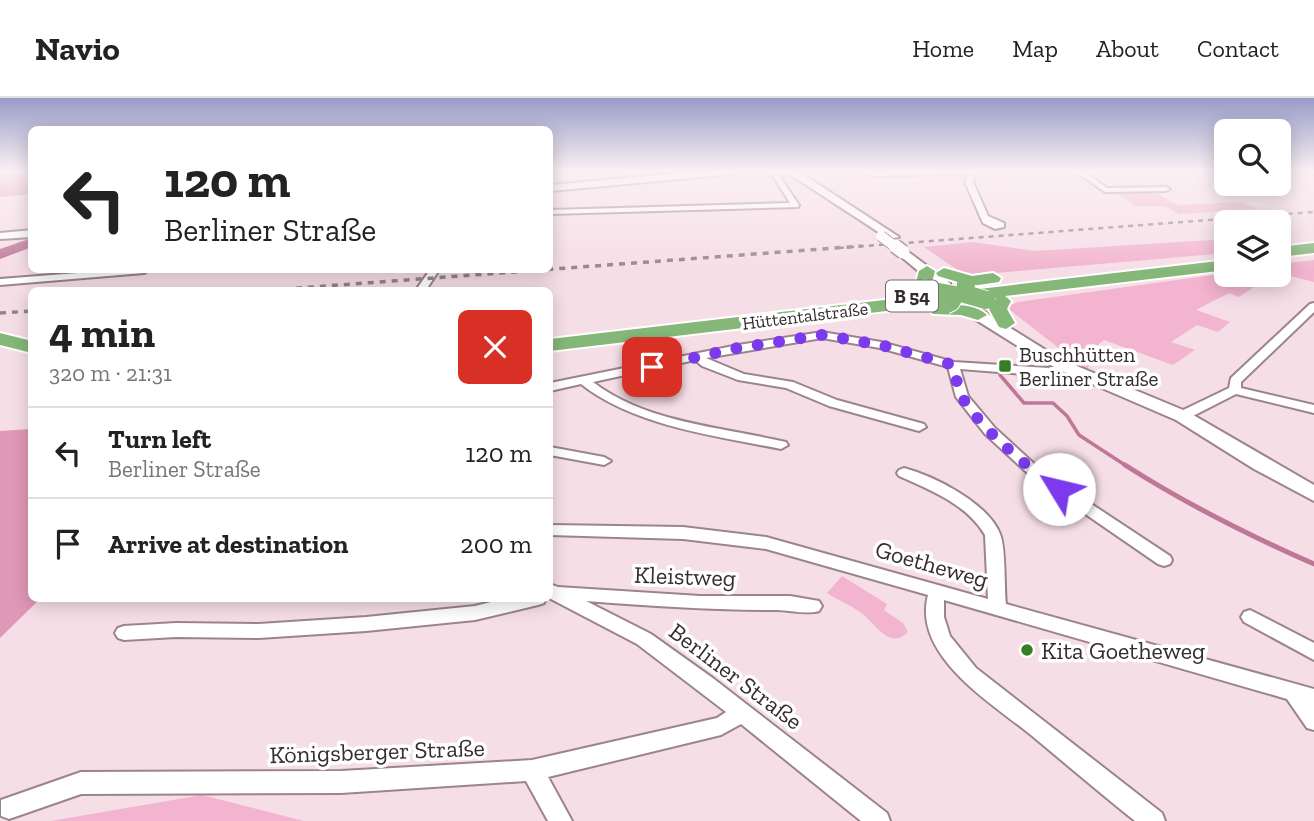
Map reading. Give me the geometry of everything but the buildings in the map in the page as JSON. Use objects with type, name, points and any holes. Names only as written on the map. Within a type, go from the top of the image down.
[{"type":"highway","points":[[1291,251],[1314,248]]},
{"type":"highway","points":[[1291,257],[1314,255]]},
{"type":"highway","points":[[599,336],[708,336],[1172,258],[1214,257]]},
{"type":"highway","name":"Hüttentalstraße","points":[[553,344],[599,336],[1214,259]]},
{"type":"highway","name":"Hüttentalstraße","points":[[553,338],[599,336],[1214,267]]},
{"type":"highway","points":[[599,336],[706,313],[919,289],[961,294],[1198,274],[1214,270]]},
{"type":"highway","points":[[919,289],[924,284],[961,294],[998,309],[1006,323]]},
{"type":"highway","points":[[0,328],[28,336]]},
{"type":"highway","points":[[0,339],[28,346]]},
{"type":"street","points":[[553,212],[795,205]]},
{"type":"street","points":[[834,205],[909,252],[961,294],[1066,367],[1182,416],[1314,494]]},
{"type":"street","points":[[979,205],[985,218]]},
{"type":"street","points":[[0,236],[28,233]]},
{"type":"street","points":[[0,282],[108,273]]},
{"type":"street","points":[[1235,390],[1235,381],[1314,306]]},
{"type":"street","points":[[1006,323],[1066,367]]},
{"type":"street","points":[[553,386],[822,335],[870,342],[953,365],[1050,372],[1066,367]]},
{"type":"street","points":[[698,357],[706,364],[742,377],[789,385],[833,403],[919,427]]},
{"type":"street","points":[[953,365],[962,397],[990,431],[1038,475],[1164,560]]},
{"type":"street","points":[[584,381],[590,387],[629,405],[692,427],[781,445]]},
{"type":"street","points":[[1182,416],[1235,390],[1314,409]]},
{"type":"street","points":[[553,452],[604,461]]},
{"type":"street","points":[[905,473],[964,503],[989,526],[993,535],[997,608]]},
{"type":"street","name":"Goetheweg","points":[[553,530],[727,536],[806,553],[1112,643],[1314,698]]},
{"type":"street","points":[[937,593],[934,603],[935,621],[951,653],[968,673],[1064,753],[1154,821]]},
{"type":"street","name":"Kleistweg","points":[[553,594],[813,606]]},
{"type":"street","name":"Berliner Straße","points":[[553,596],[644,639],[879,821]]},
{"type":"street","name":"Kleistweg","points":[[124,633],[176,630],[259,631],[366,624],[475,612],[516,602]]},
{"type":"street","points":[[1250,617],[1314,652]]},
{"type":"street","points":[[1293,692],[1314,721]]},
{"type":"street","name":"Königsberger Straße","points":[[9,808],[82,783],[341,782],[532,770],[721,726],[742,713]]},
{"type":"street","points":[[532,770],[561,821]]},
{"type":"shaded area","points":[[1134,205],[1249,205],[1259,209],[1179,214],[1165,206]]},
{"type":"shaded area","points":[[1214,240],[1214,254],[973,275],[959,271],[924,247],[972,242],[1035,251]]},
{"type":"shaded area","points":[[1314,260],[1314,282],[1291,276],[1291,263]]},
{"type":"shaded area","points":[[1214,275],[1214,287],[1254,287],[1239,297],[1229,293],[1196,310],[1230,322],[1218,332],[1197,325],[1171,342],[1195,350],[1173,365],[1104,340],[1085,355],[1091,361],[1087,370],[1006,307],[1018,302]]},
{"type":"shaded area","points":[[28,429],[28,602],[37,602],[0,638],[0,431]]},
{"type":"shaded area","points":[[842,576],[887,604],[884,610],[903,623],[908,632],[902,637],[890,638],[857,610],[827,593]]},
{"type":"shaded area","points":[[202,795],[304,821],[51,821]]},
{"type":"waterway","points":[[0,254],[28,244]]},
{"type":"waterway","points":[[1000,375],[1024,403],[1053,403],[1067,416],[1079,435],[1128,467]]},
{"type":"waterway","points":[[1125,465],[1218,518],[1314,564]]},
{"type":"railway","points":[[839,248],[1314,212]]},
{"type":"railway","points":[[553,269],[862,246]]},
{"type":"railway","points":[[312,287],[500,273]]},
{"type":"railway","points":[[0,313],[28,311]]},
{"type":"place","name":"Buschhütten Berliner Straße","points":[[1005,366]]},
{"type":"place","name":"Kita Goetheweg","points":[[1027,650]]},
{"type":"route","points":[[652,367],[738,348],[822,335],[881,345],[953,365],[962,397],[990,431],[1038,475],[1059,489]]}]
